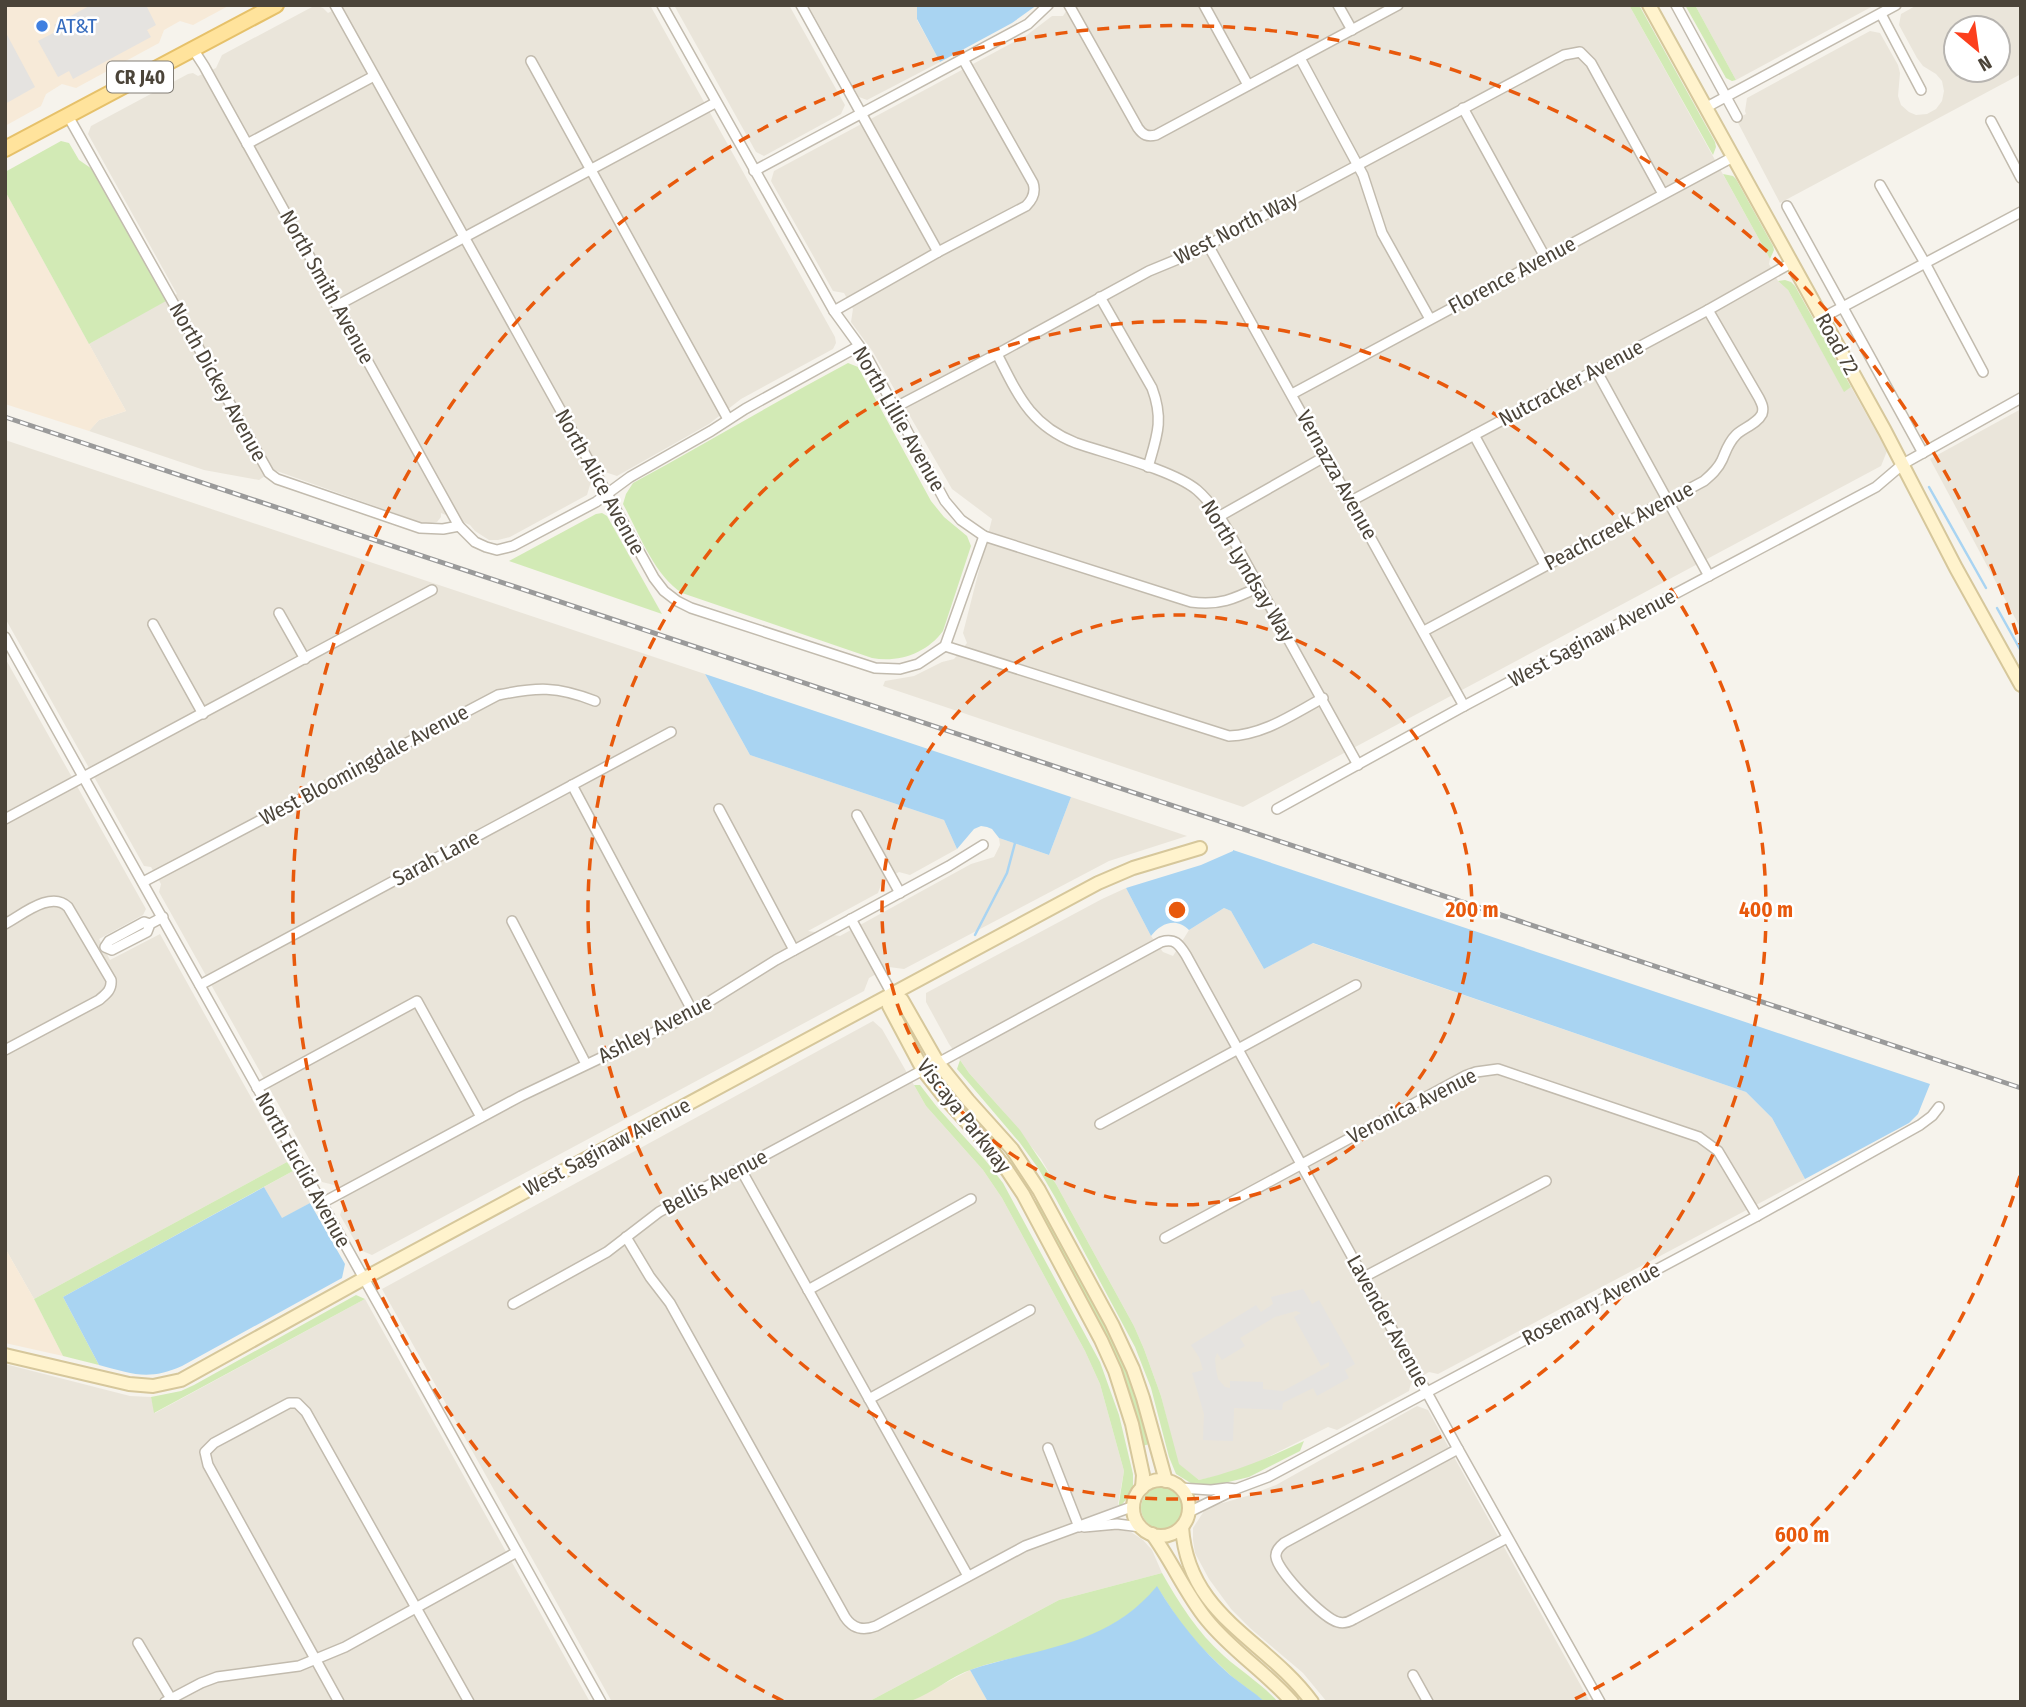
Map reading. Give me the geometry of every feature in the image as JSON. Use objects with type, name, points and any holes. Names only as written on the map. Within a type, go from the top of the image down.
[{"type":"main road","name":"CR J40","points":[[5,149],[276,5]]},
{"type":"street","name":"North Alice Avenue","points":[[335,5],[606,495],[653,578],[664,592],[691,608],[876,668],[900,669],[918,664],[945,646]]},
{"type":"street","name":"North Lillie Avenue","points":[[662,5],[834,311],[866,355],[945,501],[961,520],[984,536],[1191,602],[1221,603],[1259,587]]},
{"type":"street","points":[[801,5],[938,253]]},
{"type":"street","points":[[754,171],[1028,24],[1048,5]]},
{"type":"street","points":[[1069,5],[1138,128],[1149,136],[1398,5]]},
{"type":"street","points":[[1204,5],[1248,85]]},
{"type":"street","points":[[1338,5],[1352,30]]},
{"type":"street","points":[[1676,5],[1737,117]]},
{"type":"street","points":[[1705,108],[1896,5]]},
{"type":"street","name":"Road 72","points":[[1650,6],[1903,464],[1956,568],[2021,685]]},
{"type":"street","points":[[1881,14],[1921,90]]},
{"type":"street","name":"North Smith Avenue","points":[[193,49],[459,526]]},
{"type":"street","name":"West North Way","points":[[894,408],[1149,271],[1195,253],[1563,55],[1580,52],[1586,56],[1663,194]]},
{"type":"street","points":[[1300,58],[1368,187],[1382,233],[1430,319]]},
{"type":"street","points":[[834,311],[1026,206],[1034,194],[1033,183],[963,59]]},
{"type":"street","points":[[531,61],[728,419]]},
{"type":"street","points":[[247,144],[374,76]]},
{"type":"street","points":[[338,305],[715,103]]},
{"type":"street","points":[[1463,108],[1545,257]]},
{"type":"street","name":"North Dickey Avenue","points":[[68,116],[269,473],[277,479],[420,528],[443,529],[459,526]]},
{"type":"street","points":[[1991,121],[2021,178]]},
{"type":"street","name":"Florence Avenue","points":[[1292,394],[1733,157]]},
{"type":"street","points":[[1880,185],[1983,372]]},
{"type":"street","points":[[1787,206],[1923,453]]},
{"type":"street","points":[[1822,318],[2021,212]]},
{"type":"street","name":"Vernazza Avenue","points":[[1208,245],[1464,706]]},
{"type":"street","name":"Nutcracker Avenue","points":[[1351,501],[1791,263]]},
{"type":"street","points":[[1100,297],[1152,388],[1158,404],[1158,433],[1148,467]]},
{"type":"street","name":"Peachcreek Avenue","points":[[1424,631],[1704,481],[1713,473],[1735,436],[1760,417],[1763,411],[1759,398],[1708,310]]},
{"type":"street","points":[[459,526],[475,542],[498,550],[506,549],[596,502],[630,477],[859,346]]},
{"type":"street","name":"North Lyndsay Way","points":[[997,354],[1026,408],[1048,429],[1062,438],[1175,477],[1196,489],[1220,516],[1359,765]]},
{"type":"street","points":[[1596,370],[1709,576]]},
{"type":"street","name":"West Saginaw Avenue","points":[[1277,808],[1876,487],[1903,464],[2021,398]]},
{"type":"street","points":[[1474,435],[1545,565]]},
{"type":"street","points":[[1220,516],[1326,456]]},
{"type":"street","points":[[984,536],[945,646],[1229,736],[1244,736],[1259,731],[1323,698]]},
{"type":"street","points":[[5,820],[432,590]]},
{"type":"street","points":[[279,613],[305,659]]},
{"type":"street","points":[[153,624],[202,714]]},
{"type":"street","name":"North Euclid Avenue","points":[[5,637],[8,650],[163,917],[601,1702]]},
{"type":"street","name":"West Bloomingdale Avenue","points":[[143,882],[498,695],[548,688],[574,693],[595,701]]},
{"type":"street","name":"Sarah Lane","points":[[200,985],[671,732]]},
{"type":"street","points":[[572,785],[693,1012]]},
{"type":"street","points":[[719,809],[794,950]]},
{"type":"street","points":[[858,815],[900,893]]},
{"type":"street","name":"Ashley Avenue","points":[[322,1203],[481,1117],[693,1012],[794,950],[965,858],[983,845]]},
{"type":"street","name":"West Saginaw Avenue","points":[[5,1355],[129,1384],[165,1384],[181,1380],[363,1279],[1115,874],[1200,848]]},
{"type":"street","points":[[5,924],[47,901],[64,902],[111,980],[107,994],[99,1000],[5,1050]]},
{"type":"street","points":[[95,953],[144,922],[150,924],[163,917]]},
{"type":"street","points":[[851,919],[892,994]]},
{"type":"street","points":[[512,921],[586,1064]]},
{"type":"street","name":"Lavender Avenue","points":[[938,1063],[1161,942],[1175,942],[1186,955],[1600,1702]]},
{"type":"street","points":[[1100,1124],[1356,985]]},
{"type":"street","name":"Viscaya Parkway","points":[[1142,1488],[1143,1475],[1132,1424],[1115,1371],[1101,1340],[1023,1194],[990,1148],[923,1070],[889,1006],[892,994],[902,1000],[938,1063],[1012,1149],[1039,1190],[1112,1324],[1133,1369],[1166,1481]]},
{"type":"street","points":[[257,1088],[417,1001],[481,1117]]},
{"type":"street","name":"Veronica Avenue","points":[[1165,1238],[1465,1076],[1498,1069],[1699,1137],[1718,1150],[1757,1216]]},
{"type":"street","name":"Bellis Avenue","points":[[513,1304],[595,1259],[659,1212],[923,1070]]},
{"type":"street","name":"Rosemary Avenue","points":[[1189,1512],[1268,1477],[1757,1216],[1920,1125],[1939,1107]]},
{"type":"street","points":[[990,1148],[1002,1153],[1028,1190],[1039,1190]]},
{"type":"street","points":[[740,1168],[968,1576]]},
{"type":"street","points":[[1364,1277],[1546,1181]]},
{"type":"street","points":[[808,1290],[971,1199]]},
{"type":"street","points":[[626,1237],[650,1277],[670,1303],[845,1617],[855,1627],[866,1629],[876,1626],[1025,1546],[1134,1506]]},
{"type":"street","points":[[869,1399],[1030,1310]]},
{"type":"street","points":[[339,1702],[208,1465],[205,1452],[214,1443],[289,1403],[297,1404],[306,1412],[469,1702]]},
{"type":"street","points":[[1048,1448],[1079,1527]]},
{"type":"street","points":[[1458,1449],[1284,1543],[1278,1549],[1276,1559],[1292,1582],[1335,1622],[1344,1623],[1507,1538]]},
{"type":"street","points":[[1292,1702],[1269,1678],[1226,1642],[1205,1619],[1180,1581],[1166,1553],[1135,1516],[1136,1496],[1142,1488],[1153,1482],[1166,1481],[1180,1488],[1187,1498],[1189,1512],[1182,1527],[1185,1553],[1194,1575],[1215,1607],[1239,1633],[1289,1676],[1312,1702]]},
{"type":"street","name":"Rosemary Avenue","points":[[1180,1488],[1236,1489]]},
{"type":"street","points":[[1079,1527],[1116,1524],[1167,1535],[1182,1527]]},
{"type":"street","points":[[138,1643],[170,1701],[201,1682],[217,1677],[286,1669],[316,1661],[517,1552]]},
{"type":"street","points":[[1413,1675],[1427,1702]]},
{"type":"shaded area","points":[[5,5],[230,5],[193,25],[180,21],[164,30],[159,43],[76,88],[62,84],[46,94],[41,106],[5,126]]},
{"type":"shaded area","points":[[91,5],[146,5],[156,25],[147,30],[151,37],[73,79],[69,71],[58,77],[38,41],[57,31],[54,25]]},
{"type":"shaded area","points":[[343,5],[650,5],[835,337],[833,349],[741,399],[709,424],[617,476],[605,472],[590,485],[587,495],[510,537],[498,540],[489,540],[470,525],[441,513],[437,522],[425,524],[274,470],[259,480],[204,470],[89,431],[99,420],[126,411],[89,344],[177,294],[88,134],[91,126],[188,74],[198,76],[216,68],[222,55],[312,7],[323,8],[328,13]]},
{"type":"shaded area","points":[[674,5],[789,5],[845,105],[841,114],[764,156],[756,152]]},
{"type":"shaded area","points":[[808,5],[917,5],[917,20],[940,62],[867,100],[859,97]]},
{"type":"shaded area","points":[[1070,5],[1629,5],[1770,259],[1769,264],[1778,281],[1788,290],[1844,391],[1851,387],[1887,451],[1881,466],[1243,807],[883,686],[885,681],[914,676],[954,659],[967,643],[963,633],[992,519],[952,489],[873,352],[851,322],[853,309],[844,293],[833,291],[771,181],[774,171],[1027,35],[1052,16],[1063,16]]},
{"type":"shaded area","points":[[1695,5],[1875,5],[1736,80]]},
{"type":"shaded area","points":[[1917,5],[2021,5],[2021,74],[2012,79],[2012,14],[1942,14],[1942,81],[1923,66],[1899,25],[1901,14]]},
{"type":"shaded area","points":[[1870,31],[1880,33],[1898,65],[1898,96],[1901,105],[1909,112],[1916,115],[1927,114],[1936,109],[1942,101],[1943,84],[2002,84],[1780,203],[1736,119],[1746,114],[1747,98]]},
{"type":"shaded area","points":[[5,34],[35,87],[5,104]]},
{"type":"shaded area","points":[[5,191],[126,411],[99,420],[89,431],[5,404]]},
{"type":"shaded area","points":[[2021,409],[2021,629],[1930,459]]},
{"type":"shaded area","points":[[5,440],[705,674],[750,755],[944,820],[957,849],[910,875],[899,872],[882,882],[878,893],[808,931],[840,936],[971,864],[994,857],[1000,845],[999,838],[1049,855],[1071,797],[1187,836],[1109,861],[904,969],[889,967],[869,978],[864,991],[372,1255],[360,1250],[340,1215],[345,1201],[334,1185],[322,1182],[159,892],[161,884],[151,867],[144,866],[5,618]]},
{"type":"shaded area","points":[[5,658],[146,909],[143,915],[99,939],[110,960],[160,934],[287,1162],[34,1299],[5,1248]]},
{"type":"shaded area","points":[[1126,888],[1151,936],[1163,952],[1173,956],[1189,930],[1224,908],[1231,911],[1264,969],[1312,943],[1746,1092],[1772,1118],[1805,1179],[1438,1374],[1429,1372],[1411,1383],[1409,1391],[1337,1430],[1328,1427],[1252,1465],[1199,1480],[1178,1464],[1161,1396],[1134,1326],[1056,1184],[1041,1159],[969,1073],[926,1002],[926,993]]},
{"type":"shaded area","points":[[873,1021],[882,1029],[926,1106],[983,1170],[1002,1198],[1085,1351],[1100,1384],[1124,1471],[1118,1504],[1120,1530],[1131,1532],[1143,1540],[1152,1550],[1162,1573],[1059,1600],[868,1702],[612,1702],[382,1289]]},
{"type":"shaded area","points":[[293,1171],[310,1203],[282,1219],[264,1187]]},
{"type":"shaded area","points":[[5,1248],[34,1299],[63,1356],[5,1343]]},
{"type":"shaded area","points":[[1303,1289],[1312,1304],[1319,1300],[1355,1364],[1345,1370],[1349,1378],[1317,1396],[1313,1388],[1283,1403],[1282,1410],[1234,1408],[1233,1441],[1203,1440],[1204,1414],[1192,1373],[1203,1370],[1191,1345],[1256,1305],[1261,1312],[1273,1304],[1271,1297]],"holes":[[[1296,1311],[1301,1313],[1294,1317],[1321,1366],[1329,1362],[1329,1366],[1283,1391],[1263,1389],[1263,1382],[1230,1381],[1230,1388],[1225,1387],[1218,1379],[1215,1359],[1217,1353],[1222,1360],[1245,1346],[1240,1338],[1275,1317]]]},
{"type":"shaded area","points":[[365,1299],[590,1702],[5,1702],[5,1364],[130,1396],[151,1397],[155,1413]]},
{"type":"shaded area","points":[[1417,1406],[1428,1410],[1590,1702],[1327,1702],[1303,1673],[1231,1609],[1209,1579],[1195,1553],[1193,1540],[1193,1528],[1204,1511],[1276,1485]]},
{"type":"shaded area","points":[[970,1670],[988,1702],[909,1702]]},
{"type":"green space","points":[[1629,5],[1639,5],[1715,142],[1713,155]]},
{"type":"green space","points":[[1685,5],[1695,5],[1736,80],[1726,78]]},
{"type":"green space","points":[[61,141],[69,143],[79,160],[95,171],[166,301],[89,344],[5,191],[5,172]]},
{"type":"green space","points":[[1723,174],[1736,179],[1773,246],[1770,259]]},
{"type":"green space","points":[[1785,280],[1795,286],[1851,387],[1844,392],[1788,290],[1778,281]]},
{"type":"green space","points":[[848,363],[858,367],[931,501],[944,517],[967,536],[971,546],[943,631],[921,651],[892,659],[872,658],[682,593],[655,565],[623,504],[633,483]]},
{"type":"green space","points":[[602,513],[607,516],[662,614],[509,561]]},
{"type":"green space","points":[[960,1060],[1020,1130],[1056,1184],[1134,1326],[1161,1396],[1179,1464],[1199,1480],[1253,1464],[1304,1441],[1300,1451],[1249,1477],[1212,1486],[1194,1485],[1176,1474],[1151,1388],[1135,1347],[1038,1168],[957,1069]]},
{"type":"green space","points":[[914,1085],[920,1085],[1003,1183],[1100,1362],[1119,1415],[1133,1474],[1130,1495],[1118,1509],[1124,1471],[1100,1384],[1085,1351],[1002,1198],[983,1170],[926,1106]]},
{"type":"green space","points":[[287,1162],[293,1171],[63,1297],[99,1365],[63,1356],[34,1299]]},
{"type":"green space","points":[[1032,1200],[1041,1204],[1112,1335],[1135,1386],[1150,1444],[1142,1446],[1134,1414]]},
{"type":"green space","points":[[356,1295],[365,1299],[154,1413],[151,1397],[181,1391],[194,1385]]},
{"type":"green space","points":[[1162,1487],[1177,1493],[1183,1508],[1177,1523],[1162,1529],[1147,1523],[1141,1508],[1147,1493]]},
{"type":"green space","points":[[1162,1573],[1205,1637],[1278,1702],[1265,1702],[1231,1676],[1182,1625],[1157,1587],[1121,1619],[1078,1641],[973,1669],[911,1701],[868,1702],[1059,1600]]},
{"type":"water","points":[[917,5],[1037,5],[1012,23],[940,62],[917,19]]},
{"type":"water","points":[[705,674],[1071,797],[1049,855],[999,838],[992,829],[981,826],[974,829],[957,849],[944,820],[750,755]]},
{"type":"water","points":[[1233,851],[1930,1084],[1918,1114],[1909,1123],[1805,1179],[1772,1118],[1746,1092],[1313,943],[1264,969],[1231,911],[1224,908],[1189,930],[1179,924],[1169,923],[1151,936],[1126,888],[1201,865]]},
{"type":"water","points":[[264,1187],[282,1218],[310,1203],[345,1264],[342,1278],[170,1371],[150,1375],[99,1365],[63,1297]]},
{"type":"water","points":[[1157,1586],[1181,1622],[1209,1655],[1265,1702],[988,1702],[970,1670],[1094,1633],[1116,1622]]},
{"type":"waterway","points":[[1929,487],[1986,588]]},
{"type":"waterway","points":[[1997,608],[2021,651]]},
{"type":"waterway","points":[[975,935],[1007,873],[1015,843]]},
{"type":"railway","points":[[5,417],[2021,1088]]},
{"type":"place","name":"AT&T","points":[[42,26]]}]
